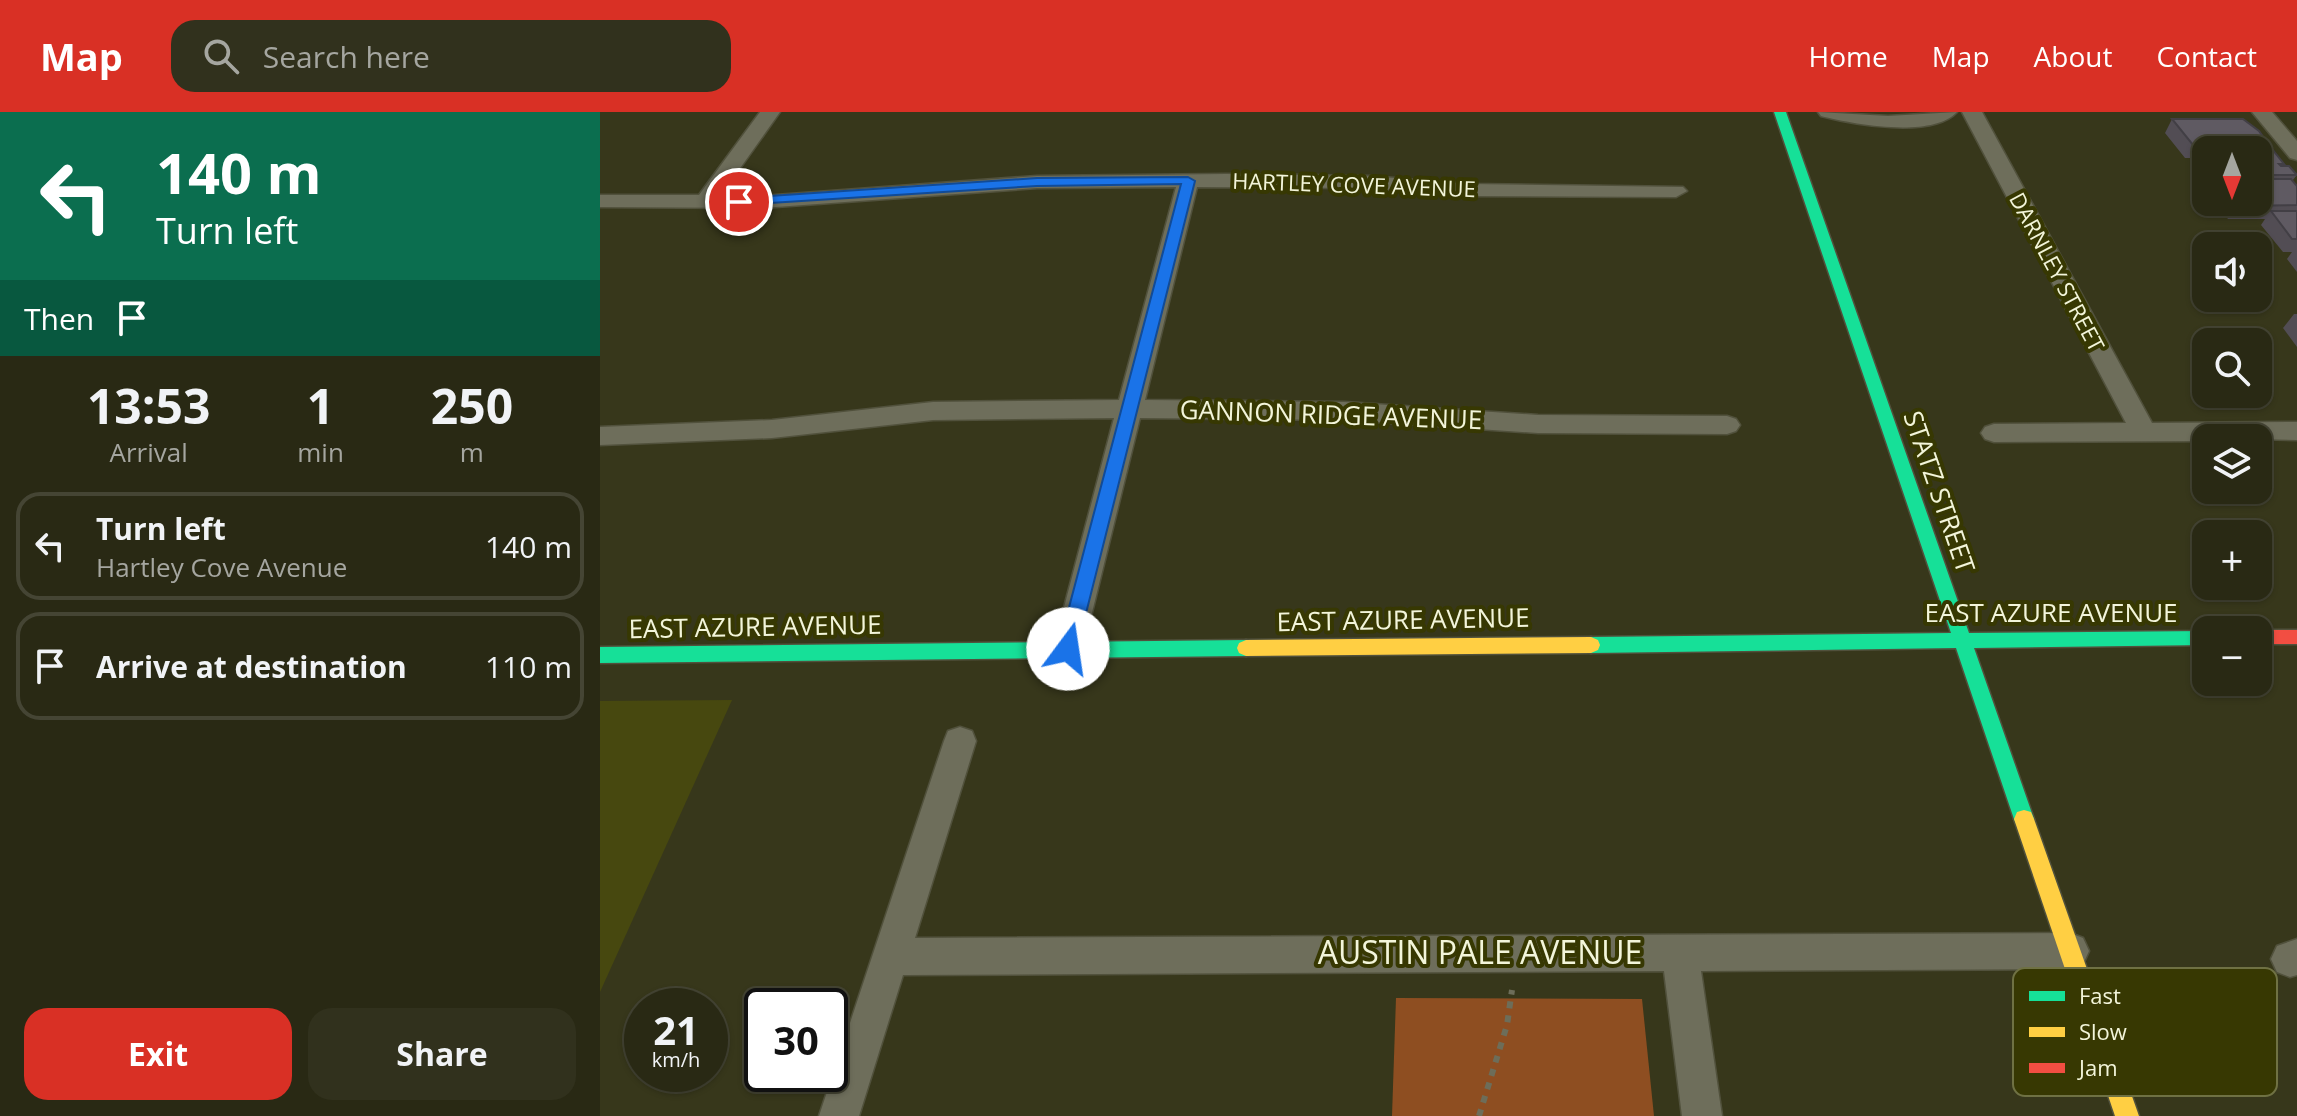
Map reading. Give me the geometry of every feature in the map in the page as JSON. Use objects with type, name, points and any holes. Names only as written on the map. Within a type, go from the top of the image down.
[{"type":"street","points":[[706,201],[770,112]]},
{"type":"street","name":"STATZ STREET","points":[[1780,112],[2076,968]]},
{"type":"street","points":[[1828,112],[1855,120],[1927,121],[1947,112]]},
{"type":"street","name":"DARNLEY STREET","points":[[1972,112],[2143,431]]},
{"type":"street","points":[[2262,112],[2297,154]]},
{"type":"street","points":[[1068,649],[1188,181]]},
{"type":"street","name":"HARTLEY COVE AVENUE","points":[[600,201],[824,198],[1037,182],[1369,182],[1509,191],[1676,191]]},
{"type":"street","name":"GANNON RIDGE AVENUE","points":[[600,436],[772,429],[933,411],[1130,409],[1344,411],[1538,424],[1727,425]]},
{"type":"street","points":[[1994,433],[2297,431]]},
{"type":"street","points":[[2272,637],[2297,637]]},
{"type":"street","name":"EAST AZURE AVENUE","points":[[600,655],[2192,638]]},
{"type":"street","points":[[839,1116],[960,741]]},
{"type":"street","points":[[1680,951],[1702,1116]]},
{"type":"street","name":"AUSTIN PALE AVENUE","points":[[890,957],[2070,951]]},
{"type":"street","name":"STATZ STREET","points":[[2120,1096],[2127,1116]]},
{"type":"path","points":[[1479,1116],[1507,1025],[1518,952]]},
{"type":"shaded area","points":[[732,700],[600,992],[600,701]]},
{"type":"shaded area","points":[[1396,998],[1642,999],[1654,1116],[1392,1116]]},
{"type":"building","points":[[2172,119],[2243,119],[2262,136],[2192,136],[2192,144]]},
{"type":"building","points":[[2272,149],[2284,164],[2279,164],[2289,166],[2297,175],[2272,175]]},
{"type":"building","points":[[2272,179],[2291,179],[2297,186],[2297,205],[2272,205]]},
{"type":"building","points":[[2272,211],[2297,211],[2297,239],[2292,239]]},
{"type":"traffic: fast","points":[[1780,112],[2024,819]]},
{"type":"traffic: fast","points":[[1591,645],[2192,638]]},
{"type":"traffic: fast","points":[[600,655],[1246,648]]},
{"type":"traffic: slow","points":[[1246,648],[1591,645]]},
{"type":"traffic: slow","points":[[2024,819],[2076,968]]},
{"type":"traffic: slow","points":[[2120,1096],[2127,1116]]},
{"type":"traffic: jam","points":[[2272,637],[2297,637]]},
{"type":"route","points":[[739,202],[1037,182],[1188,181],[1068,649]]}]
